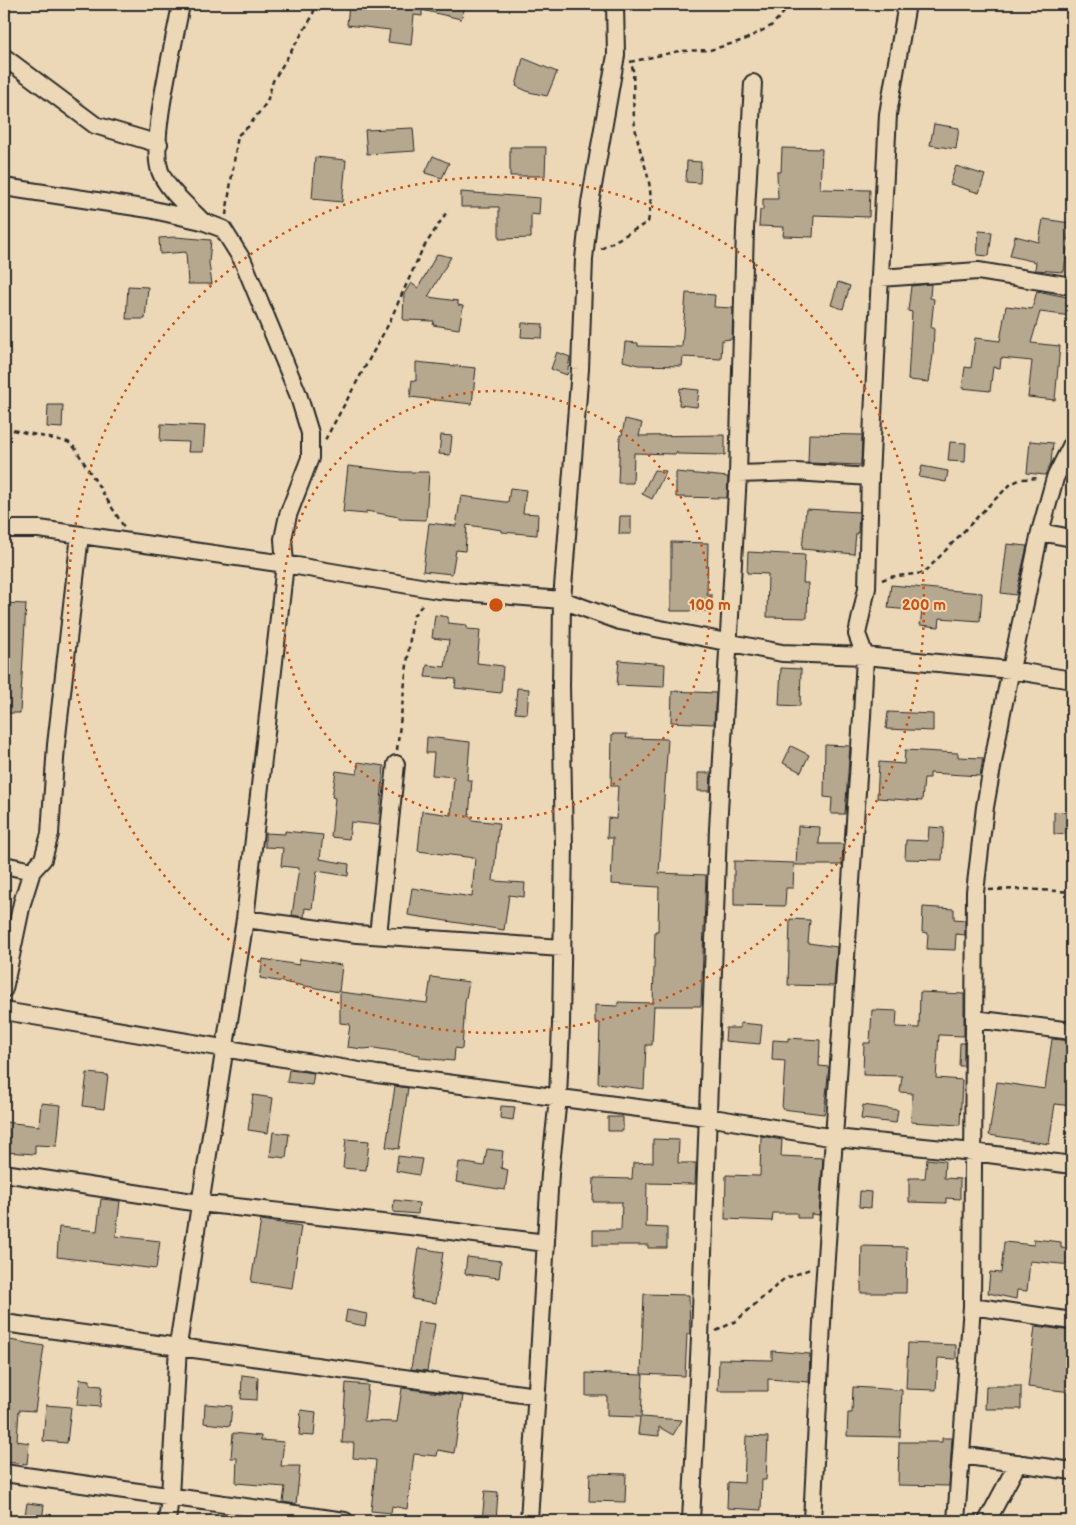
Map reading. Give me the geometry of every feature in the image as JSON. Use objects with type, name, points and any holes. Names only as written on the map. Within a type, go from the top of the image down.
[{"type":"street","points":[[181,4],[166,84],[158,161],[161,172],[169,186],[202,221]]},
{"type":"street","points":[[529,1521],[546,1244],[558,1098],[564,846],[561,686],[562,600],[580,369],[584,259],[590,203],[623,59],[615,4]]},
{"type":"street","points":[[812,1521],[826,1265],[865,656],[857,634],[867,588],[870,477],[888,114],[907,4]]},
{"type":"street","points":[[4,57],[95,125],[159,144]]},
{"type":"street","points":[[692,1521],[718,828],[738,474],[745,229],[753,83]]},
{"type":"street","points":[[4,187],[149,209],[202,221],[223,229],[243,261],[298,394],[310,433],[310,458],[288,515],[284,539],[285,564],[245,920],[178,1345],[167,1521]]},
{"type":"street","points":[[880,278],[978,271],[1072,286]]},
{"type":"street","points":[[956,1521],[972,1306],[975,892],[985,807],[1040,532],[1055,478],[1072,444]]},
{"type":"street","points":[[738,474],[796,472],[870,477]]},
{"type":"street","points":[[4,529],[39,530],[80,535],[285,564],[438,590],[562,600],[620,620],[729,644],[782,653],[865,656],[1011,670],[1072,680]]},
{"type":"street","points":[[1040,532],[1072,538]]},
{"type":"street","points":[[4,989],[22,904],[32,871],[43,859],[50,834],[56,746],[80,535]]},
{"type":"street","points":[[378,935],[396,764]]},
{"type":"street","points":[[4,865],[32,871]]},
{"type":"street","points":[[245,920],[378,935],[562,948]]},
{"type":"street","points":[[4,1011],[377,1074],[707,1117],[835,1138],[973,1152],[1072,1165]]},
{"type":"street","points":[[974,1019],[1072,1031]]},
{"type":"street","points":[[4,1172],[199,1203],[410,1226],[546,1244]]},
{"type":"street","points":[[972,1306],[1072,1321]]},
{"type":"street","points":[[4,1323],[178,1345],[536,1396]]},
{"type":"street","points":[[961,1455],[1072,1470]]},
{"type":"street","points":[[987,1521],[1018,1463]]},
{"type":"street","points":[[4,1474],[345,1521]]},
{"type":"path","points":[[223,229],[238,135],[248,127],[267,102],[273,80],[312,17],[316,4]]},
{"type":"path","points":[[623,59],[679,51],[710,50],[744,40],[771,26],[792,4]]},
{"type":"path","points":[[584,259],[648,222],[652,206],[651,182],[635,131],[633,70],[623,59]]},
{"type":"path","points":[[310,458],[323,444],[333,427],[388,325],[422,250],[448,210]]},
{"type":"path","points":[[4,428],[51,437],[68,442],[75,448],[134,543]]},
{"type":"path","points":[[867,588],[889,577],[924,573],[929,570],[984,510],[1011,484],[1021,479],[1055,478]]},
{"type":"path","points":[[396,764],[399,722],[412,622],[419,608],[438,590]]},
{"type":"path","points":[[975,892],[1009,889],[1072,892]]},
{"type":"path","points":[[700,1338],[736,1321],[784,1279],[795,1273],[826,1265]]},
{"type":"building","points":[[349,4],[391,8],[391,4],[466,4],[461,19],[422,10],[422,16],[414,15],[411,45],[388,42],[390,30],[347,25]]},
{"type":"building","points":[[523,58],[557,72],[547,96],[529,92],[516,86]]},
{"type":"building","points":[[934,124],[959,128],[956,149],[930,145]]},
{"type":"building","points":[[413,128],[415,151],[367,154],[365,130]]},
{"type":"building","points":[[510,147],[546,147],[545,176],[510,176]]},
{"type":"building","points":[[782,148],[822,149],[820,189],[870,190],[869,217],[814,215],[813,237],[783,236],[784,227],[759,226],[760,210],[763,210],[763,199],[778,199],[777,172],[781,172]]},
{"type":"building","points":[[433,156],[449,163],[442,178],[425,173]]},
{"type":"building","points":[[315,157],[346,160],[342,202],[312,199]]},
{"type":"building","points":[[687,161],[701,162],[700,183],[686,182]]},
{"type":"building","points":[[956,166],[985,175],[979,193],[950,184]]},
{"type":"building","points":[[461,192],[540,198],[539,215],[531,214],[531,238],[499,239],[499,207],[461,207]]},
{"type":"building","points":[[1043,219],[1070,223],[1064,272],[1035,270],[1036,262],[1010,256],[1015,236],[1039,242]]},
{"type":"building","points":[[979,231],[992,232],[989,256],[977,255]]},
{"type":"building","points":[[176,237],[211,240],[209,263],[212,284],[188,284],[186,252],[160,254],[159,238]]},
{"type":"building","points":[[437,254],[451,257],[428,297],[458,301],[458,305],[463,306],[459,329],[433,325],[434,321],[403,320],[404,294],[411,283],[418,288]]},
{"type":"building","points":[[838,282],[850,286],[843,309],[831,305]]},
{"type":"building","points":[[931,284],[930,298],[934,299],[931,328],[934,328],[929,382],[908,380],[912,312],[908,311],[911,286]]},
{"type":"building","points":[[128,286],[148,287],[145,319],[126,319]]},
{"type":"building","points":[[1037,291],[1067,297],[1066,305],[1072,305],[1072,316],[1040,312],[1031,343],[1060,346],[1055,400],[1028,397],[1032,361],[1001,358],[1000,368],[993,367],[990,391],[962,388],[965,367],[971,368],[975,338],[1000,341],[1006,306],[1032,309]]},
{"type":"building","points":[[686,293],[715,295],[714,307],[733,308],[732,339],[722,340],[721,359],[683,357],[682,366],[638,365],[623,361],[625,342],[638,343],[638,346],[682,347]]},
{"type":"building","points":[[522,323],[543,324],[542,338],[521,337]]},
{"type":"building","points":[[557,352],[570,357],[567,375],[551,369]]},
{"type":"building","points":[[416,362],[476,368],[472,404],[410,397],[412,380],[416,381]]},
{"type":"building","points":[[680,388],[699,390],[697,407],[679,405]]},
{"type":"building","points":[[48,405],[63,405],[62,428],[47,427]]},
{"type":"building","points":[[625,419],[642,423],[639,436],[725,435],[725,455],[677,454],[677,451],[675,454],[634,453],[633,483],[618,483],[620,435],[622,435]]},
{"type":"building","points":[[161,424],[205,426],[203,452],[188,452],[189,442],[160,441]]},
{"type":"building","points":[[809,434],[862,435],[861,465],[808,463]]},
{"type":"building","points":[[441,435],[452,436],[450,455],[439,454]]},
{"type":"building","points":[[1030,441],[1053,443],[1051,463],[1045,475],[1027,473]]},
{"type":"building","points":[[950,442],[966,443],[965,462],[948,461]]},
{"type":"building","points":[[348,466],[402,472],[429,472],[426,520],[399,519],[399,517],[366,511],[366,514],[343,512]]},
{"type":"building","points":[[922,466],[948,471],[946,482],[919,477]]},
{"type":"building","points":[[654,470],[666,471],[652,499],[642,494]]},
{"type":"building","points":[[676,472],[728,477],[727,498],[676,497]]},
{"type":"building","points":[[510,488],[526,490],[523,513],[538,514],[537,535],[502,532],[502,530],[467,525],[465,551],[456,550],[452,574],[423,571],[429,523],[456,526],[461,496],[508,502]]},
{"type":"building","points":[[806,509],[859,512],[854,554],[802,549]]},
{"type":"building","points":[[620,516],[631,516],[631,534],[619,534]]},
{"type":"building","points":[[671,542],[708,543],[707,595],[712,595],[711,611],[671,611]]},
{"type":"building","points":[[1007,544],[1027,546],[1016,595],[1001,593]]},
{"type":"building","points":[[748,552],[805,555],[803,583],[808,583],[807,618],[767,617],[768,574],[747,573]]},
{"type":"building","points":[[891,585],[982,593],[980,621],[940,618],[939,627],[920,625],[922,611],[888,608]]},
{"type":"building","points":[[4,603],[26,604],[20,713],[4,713]]},
{"type":"building","points":[[435,615],[448,617],[448,623],[467,625],[467,629],[480,630],[477,663],[503,666],[501,693],[455,688],[456,679],[425,677],[427,665],[445,667],[449,640],[432,638]]},
{"type":"building","points":[[619,660],[665,664],[664,687],[617,685]]},
{"type":"building","points":[[781,668],[801,669],[800,706],[779,705]]},
{"type":"building","points":[[517,688],[529,689],[527,714],[515,713]]},
{"type":"building","points":[[672,691],[716,693],[714,724],[671,722]]},
{"type":"building","points":[[888,712],[933,714],[933,731],[886,729]]},
{"type":"building","points":[[612,734],[627,734],[626,738],[668,739],[659,873],[706,875],[701,1006],[654,1006],[652,1045],[646,1045],[644,1089],[598,1083],[600,1023],[595,1022],[595,1005],[618,1006],[618,1002],[653,1003],[655,931],[658,931],[659,887],[611,884],[613,838],[607,838],[608,818],[616,819],[618,786],[611,786]]},
{"type":"building","points":[[427,737],[470,742],[467,780],[472,780],[469,817],[472,817],[472,820],[499,823],[493,881],[525,883],[524,897],[509,895],[504,930],[408,915],[412,888],[472,897],[475,858],[418,851],[422,811],[451,815],[454,777],[432,775],[434,753],[426,753]]},
{"type":"building","points":[[825,745],[850,746],[845,814],[831,814],[832,798],[824,797]]},
{"type":"building","points":[[791,746],[809,755],[801,772],[783,763]]},
{"type":"building","points":[[905,750],[958,753],[958,757],[983,758],[980,776],[930,773],[930,778],[924,778],[922,801],[877,798],[879,762],[904,764]]},
{"type":"building","points":[[358,762],[384,766],[379,825],[351,822],[349,839],[331,837],[335,798],[332,797],[336,771],[357,774]]},
{"type":"building","points":[[698,773],[711,773],[710,791],[698,791]]},
{"type":"building","points":[[1054,812],[1072,813],[1072,835],[1054,834]]},
{"type":"building","points":[[798,826],[820,827],[819,844],[843,844],[842,865],[796,865]]},
{"type":"building","points":[[929,827],[944,828],[942,860],[905,859],[906,840],[928,841]]},
{"type":"building","points":[[285,831],[323,835],[320,859],[349,864],[348,876],[317,871],[312,909],[305,908],[304,917],[292,915],[299,868],[281,866],[283,848],[265,847],[265,833],[285,834]]},
{"type":"building","points":[[734,861],[794,863],[793,888],[786,888],[785,906],[734,905]]},
{"type":"building","points":[[923,907],[954,909],[954,919],[965,920],[965,935],[956,934],[955,950],[927,949],[928,933],[922,932]]},
{"type":"building","points":[[790,919],[810,920],[808,943],[837,947],[834,986],[788,985]]},
{"type":"building","points":[[263,959],[299,965],[300,959],[342,965],[339,992],[260,978]]},
{"type":"building","points":[[431,977],[469,982],[465,1003],[462,1049],[455,1048],[454,1061],[420,1058],[420,1055],[374,1048],[347,1047],[350,1024],[340,1023],[340,992],[427,1003]]},
{"type":"building","points":[[920,992],[964,994],[964,1036],[939,1035],[936,1078],[962,1080],[960,1125],[911,1122],[912,1093],[900,1092],[902,1076],[863,1075],[864,1043],[870,1043],[872,1010],[897,1011],[896,1027],[919,1028]]},
{"type":"building","points":[[740,1023],[762,1025],[760,1044],[725,1041],[726,1028],[740,1028]]},
{"type":"building","points":[[788,1038],[820,1040],[819,1066],[829,1067],[824,1114],[782,1109],[785,1061],[772,1060],[773,1040],[788,1041]]},
{"type":"building","points":[[1052,1039],[1072,1041],[1072,1106],[1055,1104],[1049,1144],[989,1135],[997,1082],[1045,1089]]},
{"type":"building","points":[[960,1043],[964,1043],[964,1066],[959,1066]]},
{"type":"building","points":[[289,1070],[314,1073],[312,1085],[287,1082]]},
{"type":"building","points":[[87,1073],[108,1075],[104,1109],[83,1106]]},
{"type":"building","points":[[395,1086],[408,1088],[399,1149],[386,1147]]},
{"type":"building","points":[[253,1095],[273,1098],[268,1133],[248,1130]]},
{"type":"building","points":[[41,1103],[61,1105],[57,1146],[35,1145],[35,1154],[4,1152],[5,1122],[39,1126]]},
{"type":"building","points":[[863,1105],[898,1110],[896,1123],[861,1119]]},
{"type":"building","points":[[501,1106],[515,1107],[513,1120],[500,1118]]},
{"type":"building","points":[[608,1117],[623,1117],[623,1131],[608,1131]]},
{"type":"building","points":[[273,1132],[289,1134],[286,1158],[270,1156]]},
{"type":"building","points":[[761,1136],[782,1140],[781,1156],[823,1158],[819,1215],[811,1214],[811,1218],[797,1218],[797,1213],[773,1213],[772,1221],[725,1219],[726,1175],[760,1176]]},
{"type":"building","points":[[346,1139],[369,1141],[366,1170],[343,1168]]},
{"type":"building","points":[[653,1139],[679,1140],[678,1163],[696,1163],[695,1184],[647,1183],[646,1227],[667,1228],[667,1248],[648,1248],[648,1245],[593,1245],[593,1230],[621,1230],[622,1202],[593,1202],[594,1178],[632,1179],[633,1163],[653,1162]]},
{"type":"building","points":[[487,1149],[503,1151],[501,1168],[508,1170],[505,1190],[456,1182],[459,1162],[484,1166]]},
{"type":"building","points":[[398,1156],[422,1159],[419,1175],[396,1171]]},
{"type":"building","points":[[927,1159],[945,1161],[944,1178],[960,1179],[960,1199],[946,1198],[946,1203],[909,1202],[909,1178],[925,1178]]},
{"type":"building","points":[[860,1191],[871,1192],[870,1208],[859,1207]]},
{"type":"building","points":[[101,1199],[120,1201],[116,1236],[160,1241],[156,1269],[57,1257],[59,1227],[97,1231]]},
{"type":"building","points":[[394,1200],[419,1203],[418,1214],[393,1212]]},
{"type":"building","points":[[261,1220],[301,1226],[292,1288],[251,1282]]},
{"type":"building","points":[[1034,1239],[1061,1242],[1061,1248],[1072,1249],[1072,1265],[1030,1261],[1027,1291],[1017,1290],[1016,1299],[988,1293],[990,1272],[1001,1273],[1004,1242],[1034,1245]]},
{"type":"building","points":[[862,1246],[907,1247],[906,1293],[861,1293]]},
{"type":"building","points":[[419,1248],[443,1252],[436,1303],[412,1299]]},
{"type":"building","points":[[467,1257],[501,1261],[499,1278],[465,1274]]},
{"type":"building","points":[[644,1294],[689,1295],[690,1334],[687,1334],[685,1376],[641,1374]]},
{"type":"building","points":[[347,1310],[367,1314],[365,1326],[345,1322]]},
{"type":"building","points":[[418,1322],[435,1324],[427,1371],[411,1369]]},
{"type":"building","points":[[1035,1326],[1072,1331],[1072,1392],[1028,1387]]},
{"type":"building","points":[[4,1339],[44,1346],[35,1411],[19,1410],[17,1441],[29,1443],[27,1464],[4,1462]]},
{"type":"building","points":[[908,1343],[956,1345],[956,1359],[938,1358],[936,1390],[906,1389]]},
{"type":"building","points":[[772,1351],[810,1354],[809,1382],[768,1379],[768,1391],[718,1391],[719,1359],[772,1360]]},
{"type":"building","points":[[586,1373],[643,1375],[641,1417],[682,1420],[673,1435],[659,1427],[659,1436],[638,1434],[640,1417],[607,1416],[607,1396],[586,1396]]},
{"type":"building","points":[[242,1375],[258,1377],[257,1400],[241,1399]]},
{"type":"building","points":[[80,1379],[90,1380],[90,1385],[102,1386],[100,1407],[77,1405]]},
{"type":"building","points":[[346,1383],[368,1385],[364,1421],[397,1422],[402,1388],[463,1396],[454,1453],[438,1450],[437,1456],[414,1454],[407,1509],[392,1506],[391,1513],[371,1511],[376,1460],[353,1458],[354,1443],[342,1443]]},
{"type":"building","points":[[986,1386],[1021,1386],[1021,1409],[985,1409]]},
{"type":"building","points":[[853,1387],[902,1390],[900,1437],[847,1436],[848,1413],[852,1413]]},
{"type":"building","points":[[205,1404],[232,1406],[230,1426],[204,1423]]},
{"type":"building","points":[[46,1405],[71,1407],[67,1443],[43,1441]]},
{"type":"building","points":[[301,1410],[316,1412],[314,1436],[299,1435]]},
{"type":"building","points":[[233,1433],[261,1436],[261,1440],[284,1442],[281,1466],[300,1466],[296,1504],[283,1502],[285,1487],[236,1483],[237,1458],[231,1458]]},
{"type":"building","points":[[746,1436],[768,1437],[766,1480],[762,1480],[761,1510],[727,1508],[728,1482],[744,1483]]},
{"type":"building","points":[[942,1438],[952,1438],[949,1486],[898,1485],[899,1442],[942,1442]]},
{"type":"building","points":[[590,1473],[626,1474],[625,1502],[589,1501]]},
{"type":"building","points":[[485,1491],[498,1492],[496,1521],[482,1521]]},
{"type":"building","points":[[27,1503],[44,1505],[42,1521],[24,1521]]}]
